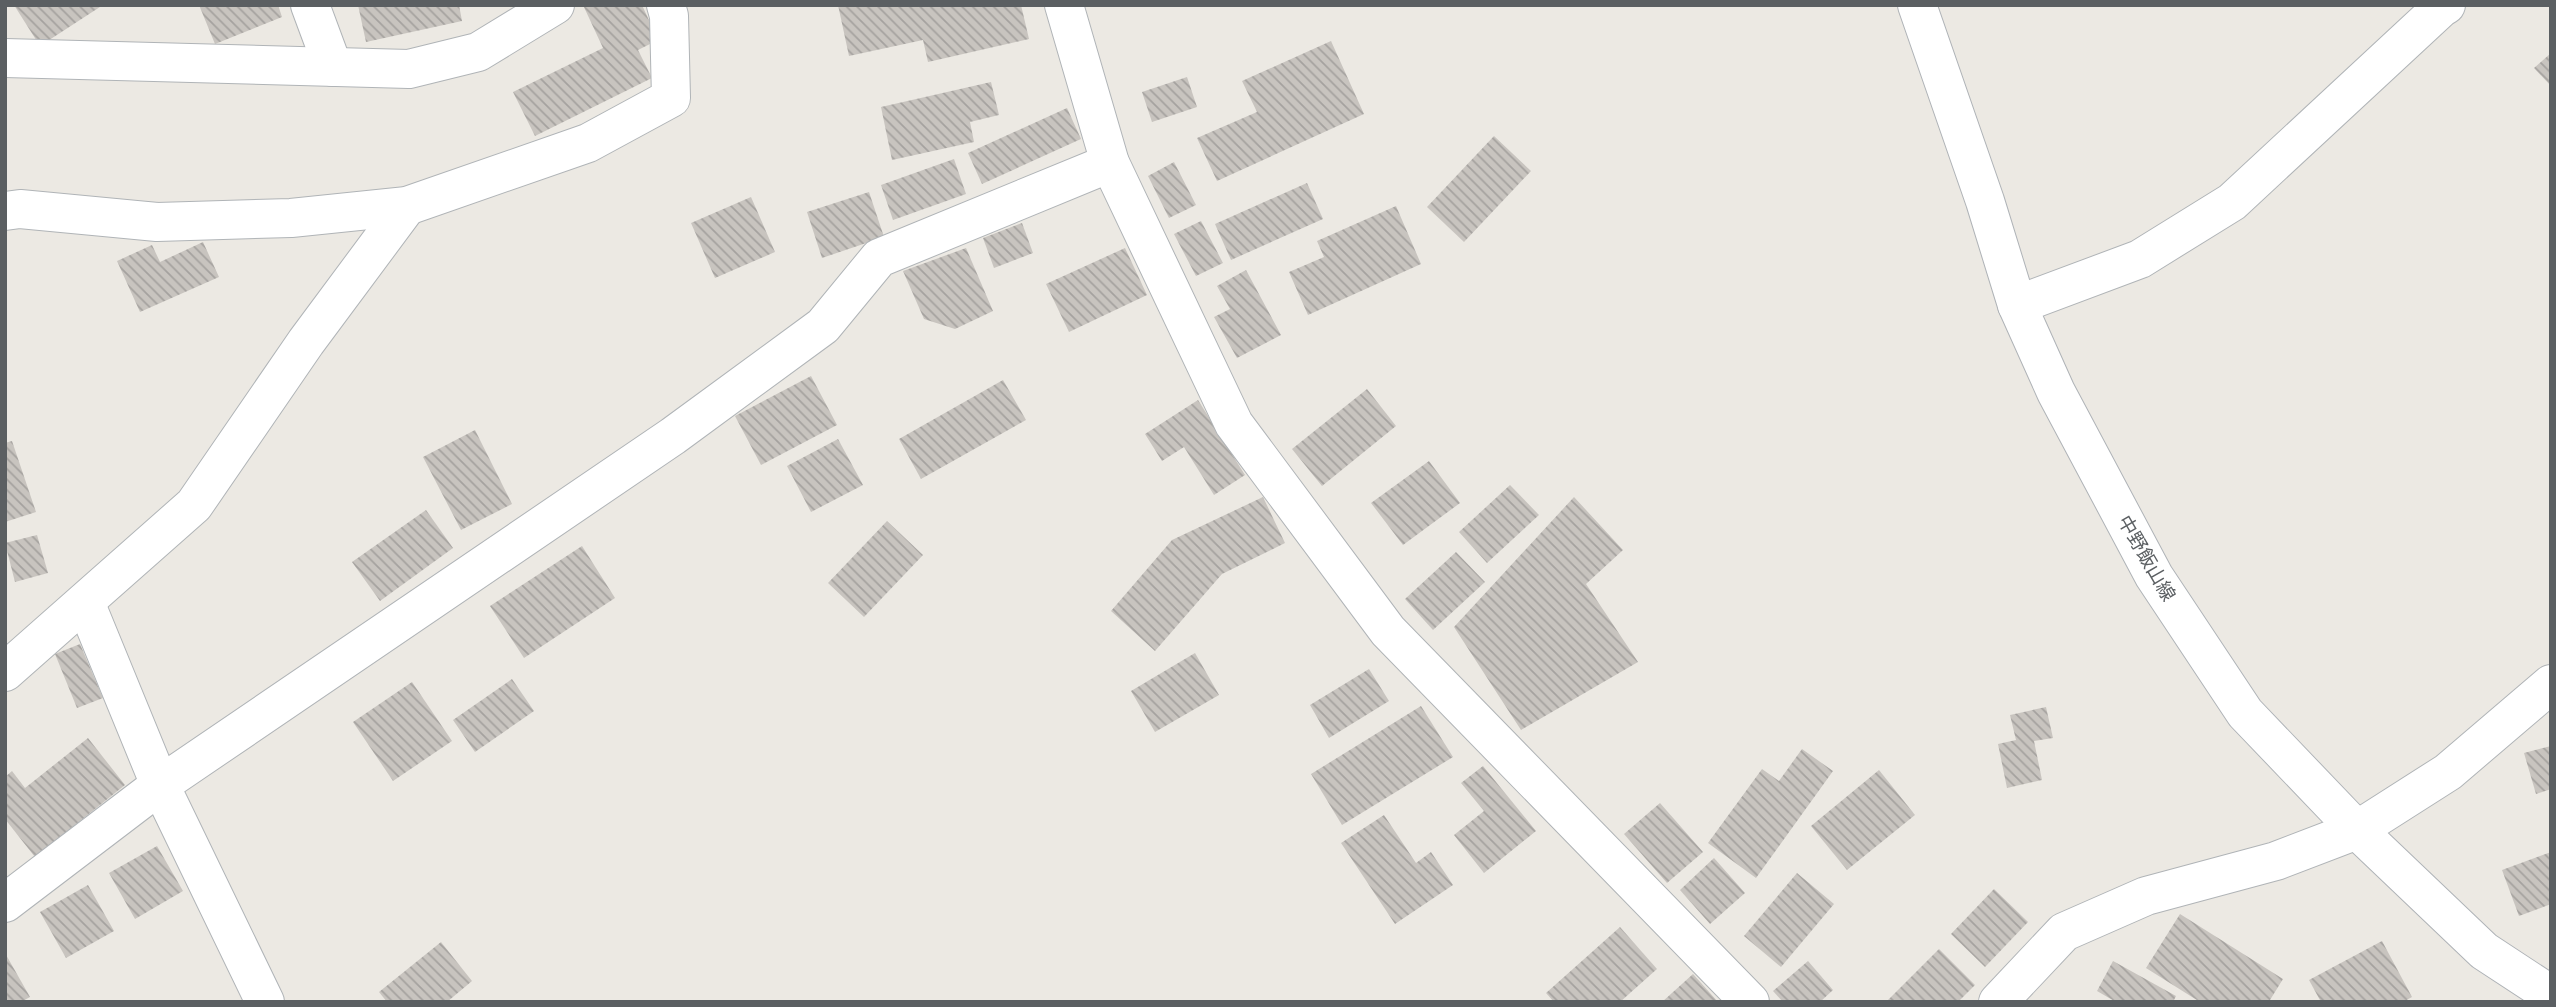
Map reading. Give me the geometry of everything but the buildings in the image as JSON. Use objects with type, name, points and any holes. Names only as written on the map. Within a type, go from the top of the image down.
[{"type":"street","points":[[310,5],[333,67]]},
{"type":"street","points":[[5,58],[409,69],[478,52],[555,5]]},
{"type":"street","points":[[5,211],[20,209],[157,222],[291,218],[407,206],[588,143],[671,98],[669,16],[666,5]]},
{"type":"street","points":[[1064,5],[1110,163],[1234,424],[1388,631],[1751,1002]]},
{"type":"street","name":"中野飯山線","points":[[1917,5],[1985,201],[2017,305],[2056,392],[2154,576],[2245,713],[2357,830],[2484,951],[2551,995]]},
{"type":"street","points":[[2017,305],[2140,259],[2232,202],[2446,5]]},
{"type":"street","points":[[5,903],[160,785],[684,428],[823,326],[879,258],[1110,163]]},
{"type":"street","points":[[5,672],[194,505],[306,342],[407,206]]},
{"type":"street","points":[[85,602],[160,785],[265,1002]]},
{"type":"street","points":[[1998,1002],[2064,932],[2146,896],[2276,861],[2357,830],[2448,772],[2551,684]]}]
